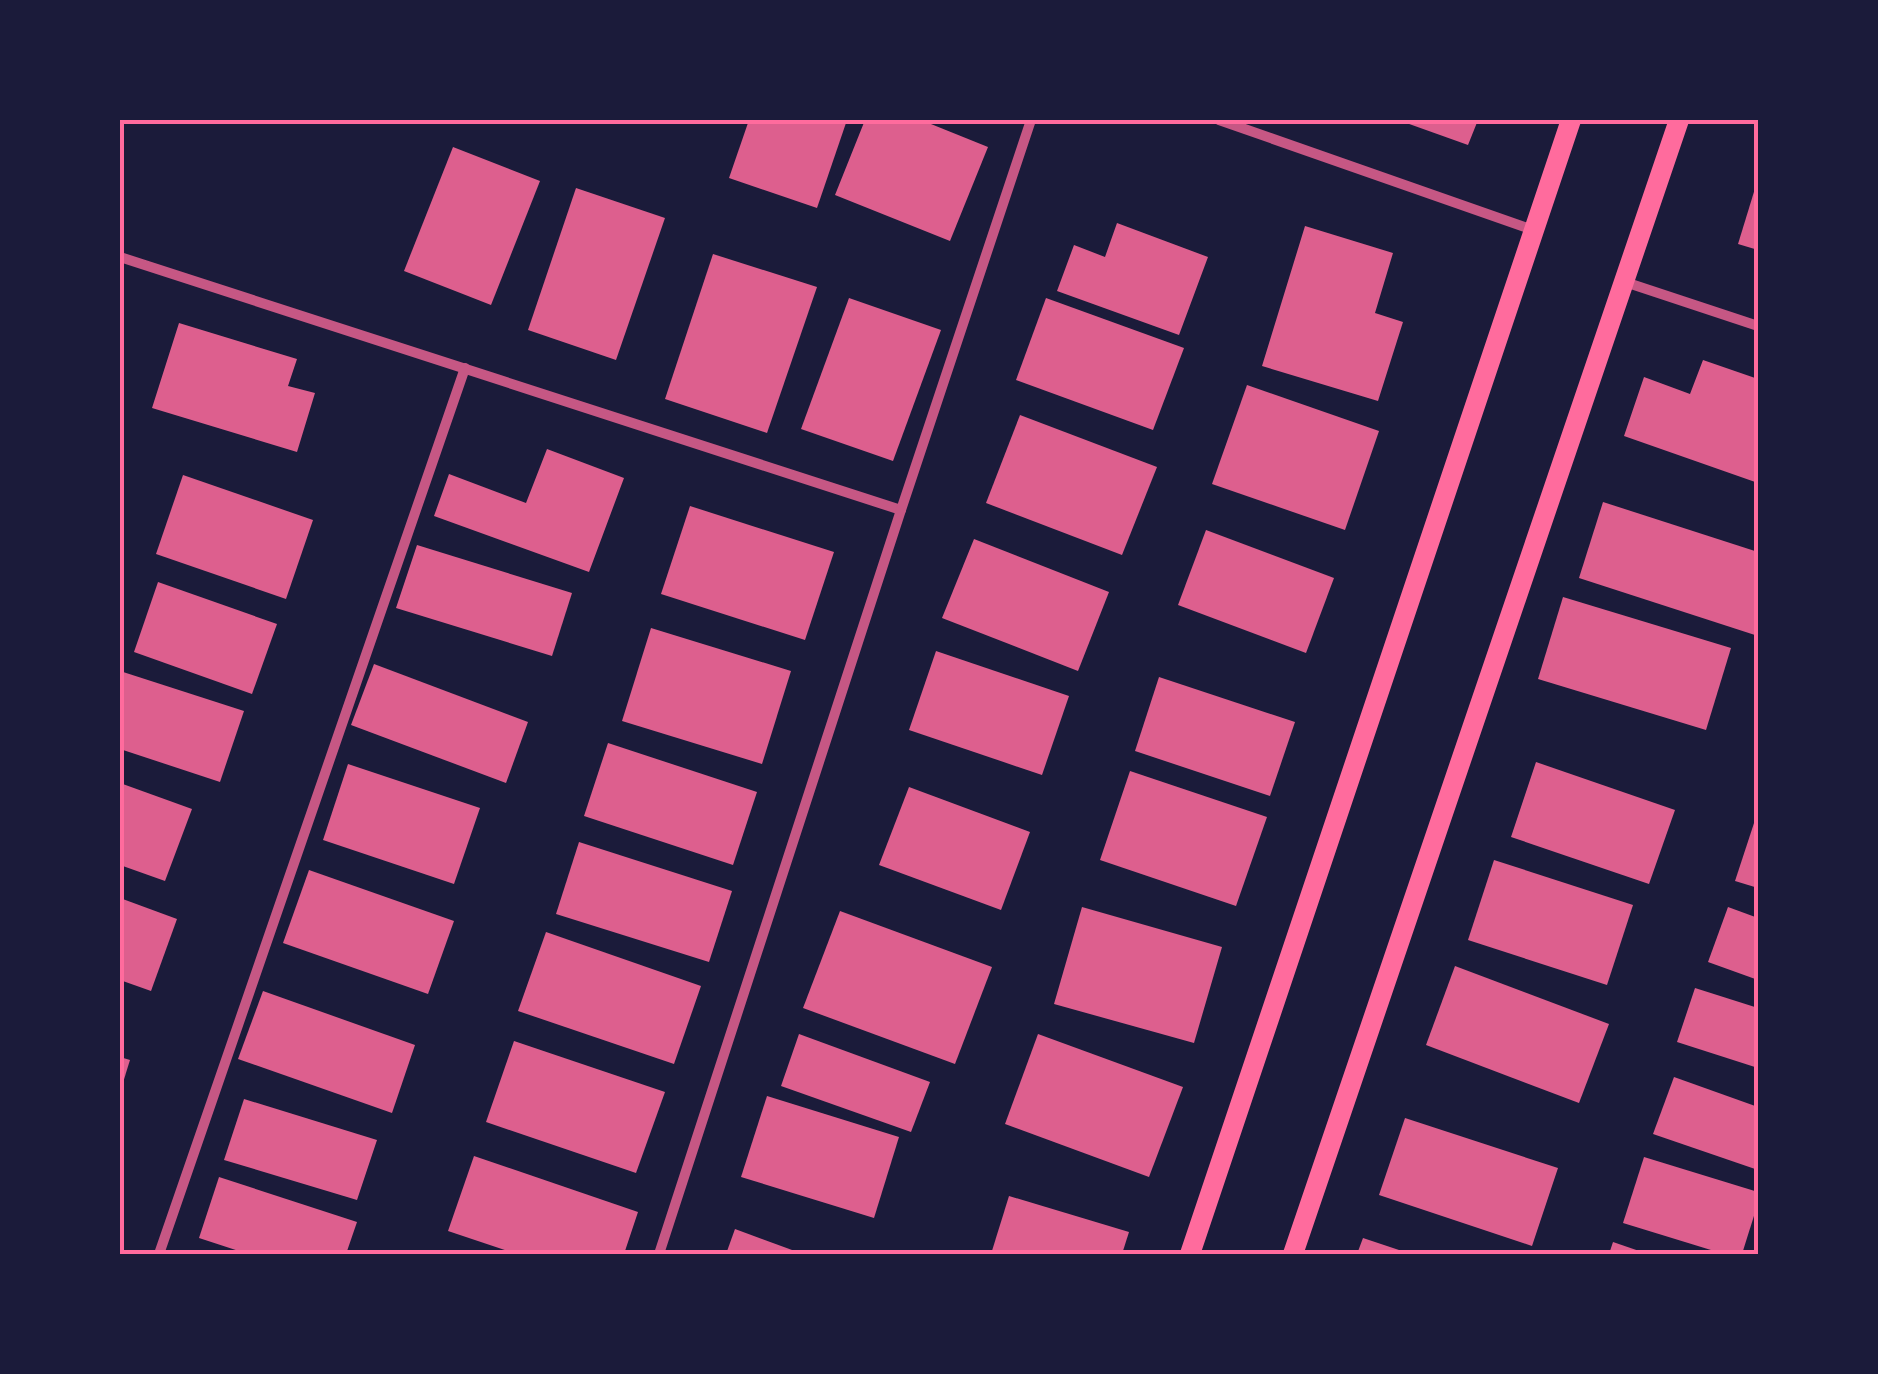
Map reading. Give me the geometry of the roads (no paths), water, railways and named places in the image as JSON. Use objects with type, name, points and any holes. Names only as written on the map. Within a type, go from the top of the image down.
[{"type":"main road","points":[[1190,1254],[1570,120]]},
{"type":"main road","points":[[1293,1254],[1680,120]]},
{"type":"street","points":[[659,1254],[1031,120]]},
{"type":"street","points":[[1219,120],[1533,230]]},
{"type":"street","points":[[120,257],[900,510]]},
{"type":"street","points":[[1624,282],[1758,326]]},
{"type":"street","points":[[159,1254],[465,368]]}]
